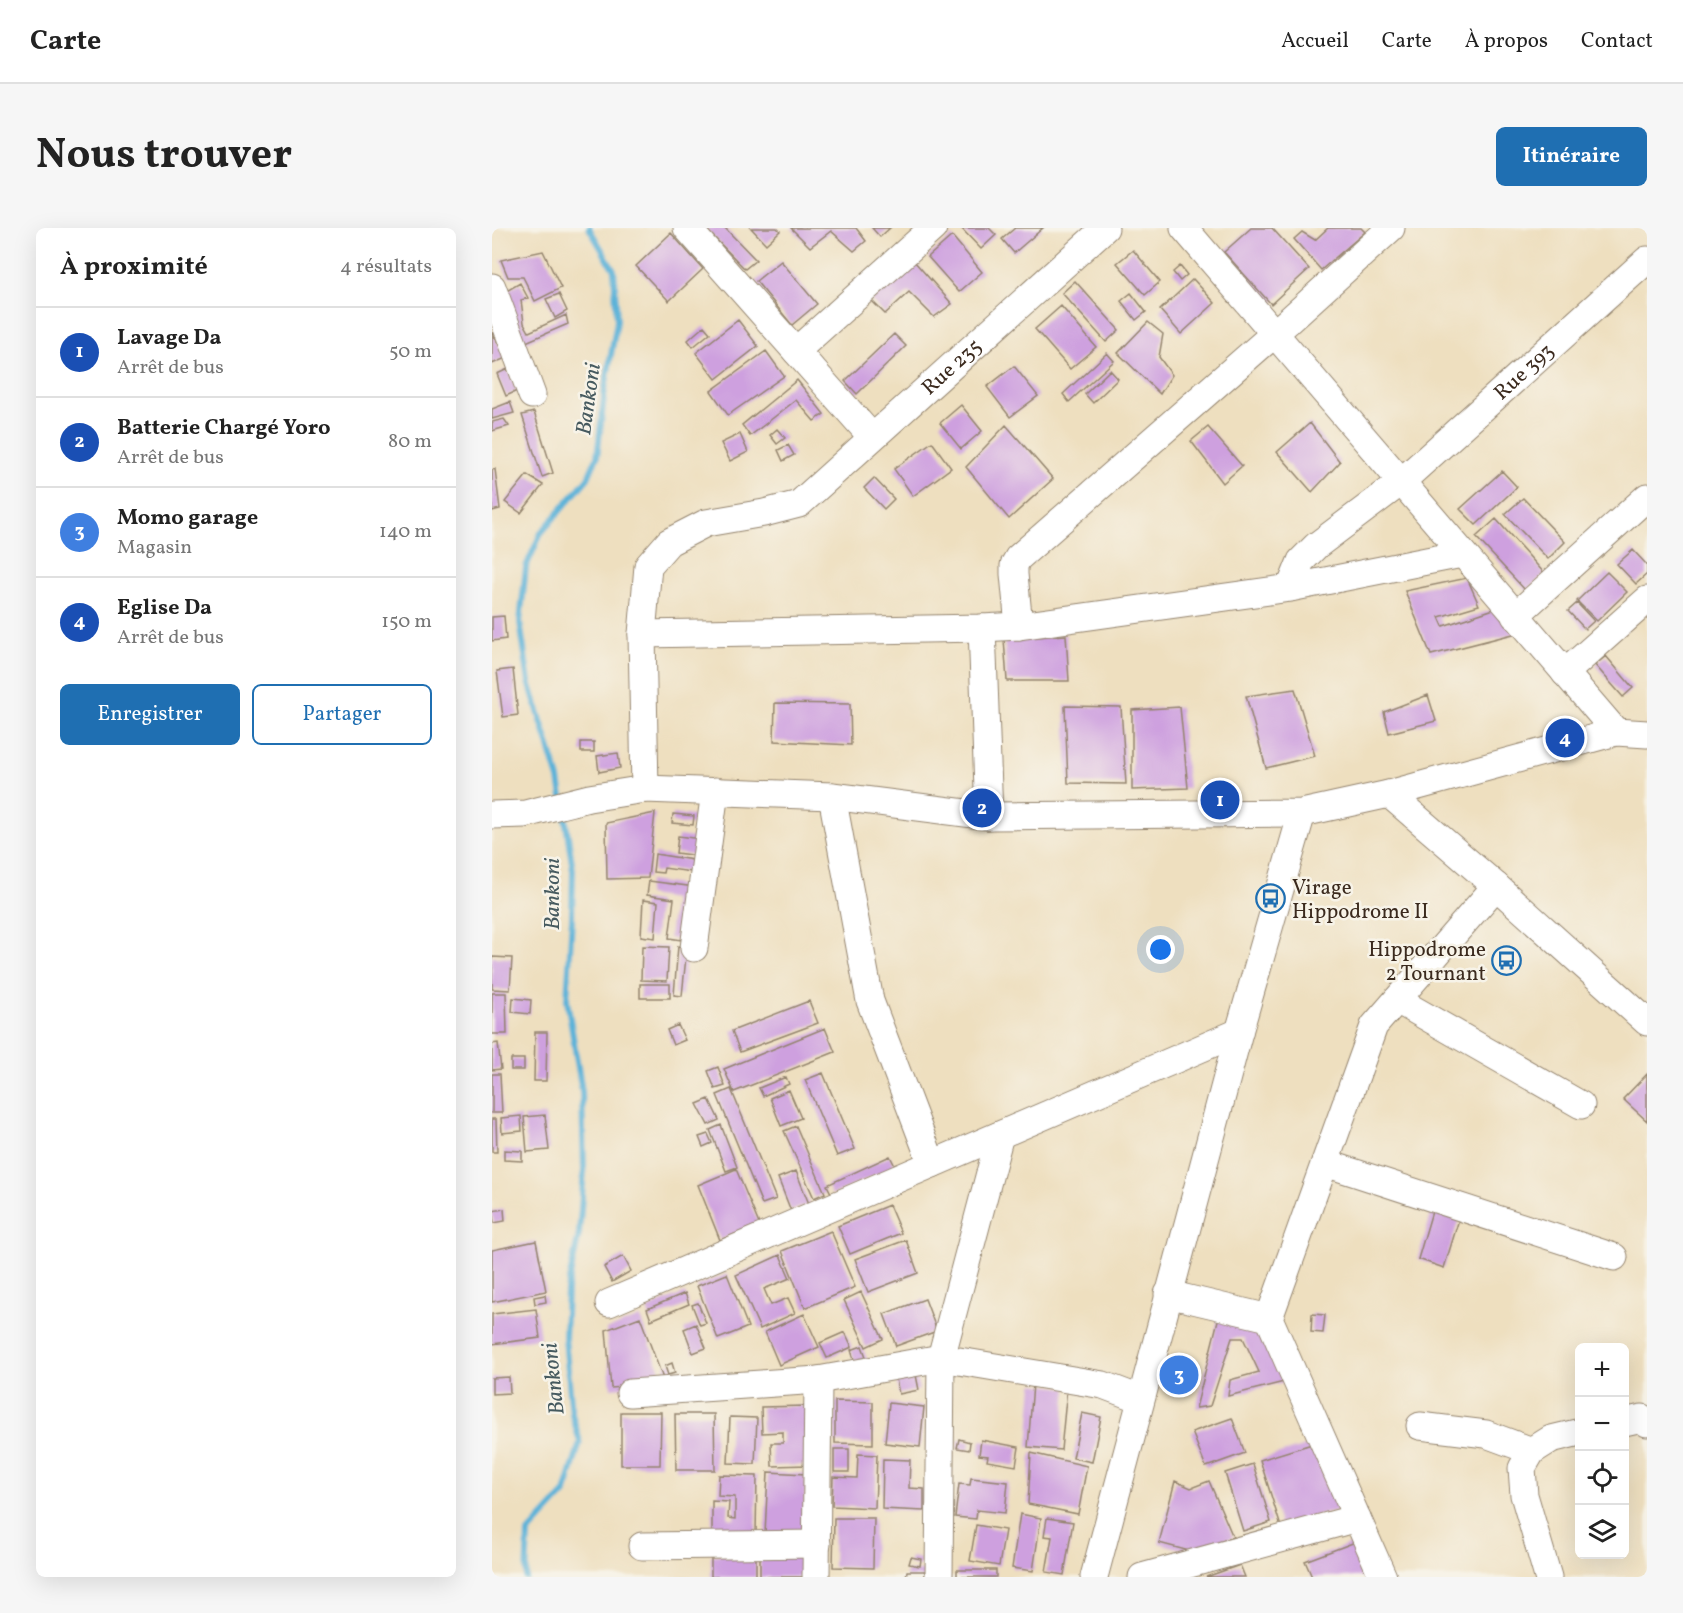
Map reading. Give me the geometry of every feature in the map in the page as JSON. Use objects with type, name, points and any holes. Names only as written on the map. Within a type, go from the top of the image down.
[{"type":"street","points":[[687,228],[872,437]]},
{"type":"street","points":[[796,351],[933,228]]},
{"type":"street","name":"Rue 235","points":[[642,634],[648,566],[669,542],[706,522],[764,513],[799,504],[1105,228]]},
{"type":"street","points":[[1184,228],[1616,732]]},
{"type":"street","points":[[1019,626],[1014,565],[1018,558],[1274,334],[1391,228]]},
{"type":"street","name":"Rue 393","points":[[1290,588],[1301,561],[1316,546],[1401,482],[1647,260]]},
{"type":"street","points":[[492,288],[532,395]]},
{"type":"street","points":[[1515,616],[1647,497]]},
{"type":"street","points":[[645,789],[642,634],[1019,626],[1290,588],[1462,554]]},
{"type":"street","points":[[1565,673],[1647,600]]},
{"type":"street","points":[[982,628],[989,816]]},
{"type":"street","points":[[492,815],[525,814],[590,798],[645,789],[832,796],[989,816],[1302,813],[1389,794],[1616,732],[1647,735]]},
{"type":"street","points":[[694,948],[715,791]]},
{"type":"street","points":[[1389,794],[1496,886],[1647,1022]]},
{"type":"street","points":[[832,796],[870,1001],[932,1164]]},
{"type":"street","points":[[1094,1577],[1239,1032],[1302,813]]},
{"type":"street","points":[[1383,1577],[1269,1318],[1374,1026],[1496,886]]},
{"type":"street","points":[[1397,1000],[1581,1105]]},
{"type":"street","points":[[609,1304],[1239,1032]]},
{"type":"street","points":[[939,1577],[941,1359],[1000,1135]]},
{"type":"street","points":[[1325,1163],[1614,1257]]},
{"type":"street","points":[[1168,1294],[1269,1318]]},
{"type":"street","points":[[630,1393],[818,1380],[941,1359],[1103,1385],[1140,1400]]},
{"type":"street","points":[[816,1577],[818,1380]]},
{"type":"street","points":[[1629,1421],[1642,1418],[1647,1423]]},
{"type":"street","points":[[1420,1426],[1486,1434],[1532,1451]]},
{"type":"street","points":[[1548,1577],[1524,1495],[1522,1468],[1532,1451],[1551,1439],[1575,1433]]},
{"type":"street","points":[[1142,1577],[1357,1518]]},
{"type":"street","points":[[642,1546],[817,1544]]},
{"type":"building","points":[[705,228],[725,228],[756,260],[745,269]]},
{"type":"building","points":[[751,228],[777,228],[780,231],[766,244]]},
{"type":"building","points":[[791,228],[856,228],[866,241],[854,251],[831,231],[810,247]]},
{"type":"building","points":[[872,228],[890,228],[880,237]]},
{"type":"building","points":[[961,228],[989,228],[996,235],[981,249]]},
{"type":"building","points":[[1015,228],[1043,228],[1014,253],[1002,239]]},
{"type":"building","points":[[1251,228],[1272,228],[1309,269],[1271,304],[1224,252]]},
{"type":"building","points":[[1328,228],[1361,228],[1365,232],[1321,270],[1294,239],[1302,232],[1315,240]]},
{"type":"building","points":[[671,233],[703,269],[669,301],[636,266]]},
{"type":"building","points":[[952,236],[982,272],[959,292],[928,257]]},
{"type":"building","points":[[1133,250],[1160,282],[1145,295],[1117,263]]},
{"type":"building","points":[[543,251],[561,288],[535,301],[523,277],[508,277],[501,260]]},
{"type":"building","points":[[781,261],[817,304],[792,325],[756,281]]},
{"type":"building","points":[[914,261],[952,304],[934,317],[909,292],[885,314],[870,299]]},
{"type":"building","points":[[1180,266],[1187,275],[1180,281],[1173,272]]},
{"type":"building","points":[[1193,279],[1215,303],[1181,334],[1160,310]]},
{"type":"building","points":[[1075,281],[1119,330],[1106,342],[1062,293]]},
{"type":"building","points":[[520,283],[528,298],[521,300],[524,323],[529,332],[566,315],[568,324],[519,345],[503,293]]},
{"type":"building","points":[[1131,293],[1146,312],[1136,320],[1121,301]]},
{"type":"building","points":[[559,294],[567,311],[555,318],[546,299]]},
{"type":"building","points":[[1061,306],[1096,347],[1070,369],[1035,329]]},
{"type":"building","points":[[738,320],[758,346],[716,379],[696,353]]},
{"type":"building","points":[[1148,322],[1163,334],[1159,357],[1172,375],[1160,394],[1118,353]]},
{"type":"building","points":[[704,326],[710,333],[693,347],[688,340]]},
{"type":"building","points":[[492,332],[506,358],[492,364]]},
{"type":"building","points":[[894,334],[906,346],[857,394],[845,381]]},
{"type":"building","points":[[766,351],[784,376],[728,415],[711,391]]},
{"type":"building","points":[[1107,353],[1114,361],[1069,402],[1063,394]]},
{"type":"building","points":[[1014,366],[1038,396],[1010,417],[987,387]]},
{"type":"building","points":[[508,369],[517,391],[506,396],[497,374]]},
{"type":"building","points":[[1110,370],[1118,379],[1093,403],[1085,394]]},
{"type":"building","points":[[797,380],[824,414],[814,421],[796,400],[750,436],[742,425]]},
{"type":"building","points":[[510,402],[514,413],[492,419],[492,409]]},
{"type":"building","points":[[961,405],[982,431],[961,449],[940,423]]},
{"type":"building","points":[[534,412],[553,473],[542,477],[522,415]]},
{"type":"building","points":[[504,419],[509,426],[492,431],[492,422]]},
{"type":"building","points":[[1310,423],[1340,462],[1312,492],[1277,452]]},
{"type":"building","points":[[1006,425],[1053,479],[1009,519],[966,467]]},
{"type":"building","points":[[1208,427],[1242,466],[1223,483],[1191,441]]},
{"type":"building","points":[[777,429],[785,438],[777,444],[770,435]]},
{"type":"building","points":[[740,434],[748,452],[730,461],[721,443]]},
{"type":"building","points":[[932,442],[951,468],[913,496],[894,469]]},
{"type":"building","points":[[788,445],[794,455],[783,461],[778,450]]},
{"type":"building","points":[[495,469],[500,509],[492,511],[492,470]]},
{"type":"building","points":[[1502,471],[1517,487],[1476,525],[1460,509]]},
{"type":"building","points":[[527,475],[543,485],[521,513],[505,502]]},
{"type":"building","points":[[874,478],[894,499],[884,509],[864,488]]},
{"type":"building","points":[[1523,498],[1565,542],[1548,559],[1505,514]]},
{"type":"building","points":[[1496,519],[1545,574],[1526,591],[1476,537]]},
{"type":"building","points":[[1633,550],[1647,565],[1647,574],[1636,584],[1617,564]]},
{"type":"building","points":[[1607,572],[1627,592],[1597,621],[1577,601]]},
{"type":"building","points":[[1467,578],[1479,605],[1439,617],[1443,626],[1497,608],[1517,633],[1431,655],[1405,591]]},
{"type":"building","points":[[1577,603],[1594,621],[1585,629],[1568,611]]},
{"type":"building","points":[[504,616],[506,639],[492,641],[492,617]]},
{"type":"building","points":[[1066,635],[1069,681],[1007,681],[1004,639]]},
{"type":"building","points":[[1606,656],[1633,688],[1623,697],[1595,665]]},
{"type":"building","points":[[513,669],[518,715],[503,717],[497,671]]},
{"type":"building","points":[[1295,689],[1315,756],[1266,768],[1246,696]]},
{"type":"building","points":[[1428,695],[1436,721],[1389,733],[1384,712]]},
{"type":"building","points":[[775,703],[850,704],[851,745],[774,741]]},
{"type":"building","points":[[1065,706],[1121,707],[1126,784],[1068,783]]},
{"type":"building","points":[[1180,707],[1188,788],[1132,790],[1132,710]]},
{"type":"building","points":[[581,742],[594,742],[594,752],[581,752]]},
{"type":"building","points":[[618,753],[620,768],[599,772],[597,756]]},
{"type":"building","points":[[655,813],[648,878],[607,879],[606,823]]},
{"type":"building","points":[[673,814],[694,816],[693,825],[672,823]]},
{"type":"building","points":[[678,836],[701,839],[699,856],[676,853]]},
{"type":"building","points":[[655,854],[699,861],[698,873],[664,868],[663,873],[653,872]]},
{"type":"building","points":[[649,881],[695,887],[688,941],[669,938],[674,899],[647,895]]},
{"type":"building","points":[[643,900],[658,902],[655,938],[641,936]]},
{"type":"building","points":[[642,946],[669,947],[667,981],[641,980]]},
{"type":"building","points":[[678,946],[687,947],[682,996],[674,995]]},
{"type":"building","points":[[492,957],[512,958],[510,990],[492,989]]},
{"type":"building","points":[[640,984],[670,984],[670,998],[640,998]]},
{"type":"building","points":[[492,993],[506,993],[507,1034],[492,1034]]},
{"type":"building","points":[[513,998],[531,1000],[530,1014],[512,1012]]},
{"type":"building","points":[[809,1001],[818,1023],[740,1052],[732,1031]]},
{"type":"building","points":[[678,1025],[685,1040],[673,1045],[667,1030]]},
{"type":"building","points":[[825,1028],[835,1052],[734,1092],[724,1069]]},
{"type":"building","points":[[535,1032],[547,1032],[546,1081],[534,1081]]},
{"type":"building","points":[[498,1043],[501,1069],[492,1070],[492,1044]]},
{"type":"building","points":[[511,1059],[524,1059],[524,1070],[511,1070]]},
{"type":"building","points":[[718,1067],[725,1086],[715,1089],[708,1071]]},
{"type":"building","points":[[823,1073],[855,1149],[837,1156],[805,1080]]},
{"type":"building","points":[[492,1074],[500,1074],[502,1113],[492,1113]]},
{"type":"building","points":[[1647,1074],[1647,1121],[1623,1099]]},
{"type":"building","points":[[786,1077],[789,1084],[763,1096],[759,1088]]},
{"type":"building","points":[[731,1089],[776,1199],[762,1204],[717,1095]]},
{"type":"building","points":[[789,1090],[801,1118],[781,1126],[770,1098]]},
{"type":"building","points":[[709,1099],[719,1120],[708,1125],[697,1104]]},
{"type":"building","points":[[545,1115],[549,1150],[527,1152],[524,1117]]},
{"type":"building","points":[[521,1116],[522,1131],[502,1133],[501,1118]]},
{"type":"building","points":[[492,1119],[496,1119],[497,1152],[492,1152]]},
{"type":"building","points":[[721,1125],[737,1167],[726,1171],[710,1130]]},
{"type":"building","points":[[796,1126],[825,1193],[814,1198],[784,1131]]},
{"type":"building","points":[[708,1134],[712,1143],[703,1147],[699,1137]]},
{"type":"building","points":[[504,1150],[522,1151],[522,1161],[504,1160]]},
{"type":"building","points":[[890,1156],[895,1166],[832,1195],[827,1185]]},
{"type":"building","points":[[736,1169],[759,1224],[720,1240],[698,1185]]},
{"type":"building","points":[[796,1171],[809,1204],[791,1211],[778,1178]]},
{"type":"building","points":[[889,1205],[901,1233],[850,1254],[838,1226]]},
{"type":"building","points":[[1433,1208],[1460,1216],[1444,1268],[1418,1259]]},
{"type":"building","points":[[504,1209],[505,1221],[494,1223],[492,1211]]},
{"type":"building","points":[[831,1231],[855,1287],[805,1308],[782,1251]]},
{"type":"building","points":[[906,1240],[918,1273],[868,1292],[855,1259]]},
{"type":"building","points":[[536,1241],[546,1291],[492,1302],[492,1250]]},
{"type":"building","points":[[780,1255],[790,1278],[764,1289],[771,1305],[788,1298],[795,1313],[760,1329],[736,1275]]},
{"type":"building","points":[[623,1256],[631,1271],[612,1282],[604,1267]]},
{"type":"building","points":[[727,1274],[748,1327],[718,1339],[697,1286]]},
{"type":"building","points":[[861,1292],[883,1339],[866,1347],[844,1300]]},
{"type":"building","points":[[685,1293],[689,1304],[651,1320],[647,1309]]},
{"type":"building","points":[[545,1295],[546,1302],[535,1304],[534,1297]]},
{"type":"building","points":[[925,1299],[937,1331],[896,1346],[884,1314]]},
{"type":"building","points":[[698,1303],[706,1323],[700,1325],[692,1305]]},
{"type":"building","points":[[536,1309],[540,1338],[492,1344],[492,1314]]},
{"type":"building","points":[[804,1314],[819,1347],[779,1365],[765,1332]]},
{"type":"building","points":[[1312,1314],[1325,1315],[1323,1333],[1311,1332]]},
{"type":"building","points":[[1219,1316],[1256,1321],[1284,1382],[1228,1396],[1230,1380],[1259,1372],[1243,1338],[1232,1338],[1210,1406],[1196,1408]]},
{"type":"building","points":[[640,1317],[665,1384],[611,1388],[606,1330]]},
{"type":"building","points":[[696,1324],[706,1348],[693,1353],[684,1329]]},
{"type":"building","points":[[845,1332],[852,1347],[827,1358],[820,1343]]},
{"type":"building","points":[[862,1346],[868,1362],[856,1366],[851,1350]]},
{"type":"building","points":[[672,1363],[675,1373],[668,1375],[665,1366]]},
{"type":"building","points":[[916,1375],[919,1390],[899,1394],[896,1379]]},
{"type":"building","points":[[509,1377],[510,1393],[492,1394],[492,1378]]},
{"type":"building","points":[[1033,1384],[1067,1388],[1061,1450],[1028,1447]]},
{"type":"building","points":[[835,1401],[873,1402],[873,1444],[835,1443]]},
{"type":"building","points":[[889,1403],[924,1407],[920,1447],[885,1443]]},
{"type":"building","points":[[807,1406],[809,1465],[772,1466],[771,1443],[783,1443],[783,1432],[762,1433],[761,1407]]},
{"type":"building","points":[[621,1412],[661,1412],[660,1465],[621,1465]]},
{"type":"building","points":[[1082,1413],[1101,1417],[1092,1462],[1073,1458]]},
{"type":"building","points":[[675,1414],[714,1414],[715,1470],[676,1470]]},
{"type":"building","points":[[730,1417],[757,1418],[755,1464],[728,1463]]},
{"type":"building","points":[[1232,1418],[1245,1453],[1206,1467],[1192,1432]]},
{"type":"building","points":[[959,1439],[970,1442],[969,1450],[957,1448]]},
{"type":"building","points":[[981,1440],[1019,1447],[1016,1466],[987,1461],[988,1456],[979,1455]]},
{"type":"building","points":[[1312,1444],[1340,1509],[1281,1527],[1260,1460]]},
{"type":"building","points":[[834,1449],[849,1449],[849,1472],[834,1472]]},
{"type":"building","points":[[1031,1453],[1087,1466],[1078,1514],[1028,1504]]},
{"type":"building","points":[[858,1454],[877,1455],[875,1508],[832,1506],[833,1477],[857,1478]]},
{"type":"building","points":[[883,1459],[910,1460],[909,1488],[924,1489],[924,1511],[882,1509]]},
{"type":"building","points":[[1253,1464],[1271,1522],[1243,1531],[1225,1473]]},
{"type":"building","points":[[768,1472],[806,1474],[803,1536],[765,1534]]},
{"type":"building","points":[[719,1475],[757,1476],[756,1534],[712,1533],[712,1501],[729,1502],[728,1518],[735,1519],[735,1497],[718,1496]]},
{"type":"building","points":[[971,1478],[1008,1482],[1005,1513],[977,1510],[976,1519],[955,1517],[959,1484],[970,1485]]},
{"type":"building","points":[[1175,1481],[1191,1488],[1209,1481],[1233,1537],[1193,1552],[1159,1543]]},
{"type":"building","points":[[1020,1514],[1041,1518],[1033,1571],[1012,1568]]},
{"type":"building","points":[[834,1518],[874,1518],[873,1568],[833,1567]]},
{"type":"building","points":[[1047,1518],[1073,1522],[1064,1575],[1046,1572],[1052,1537],[1044,1536]]},
{"type":"building","points":[[976,1525],[1005,1530],[999,1566],[970,1561]]},
{"type":"building","points":[[1358,1541],[1372,1577],[1312,1577],[1305,1561]]},
{"type":"building","points":[[760,1553],[805,1554],[805,1577],[760,1577]]},
{"type":"building","points":[[711,1555],[756,1555],[756,1577],[711,1577]]},
{"type":"building","points":[[911,1557],[921,1559],[920,1566],[909,1564]]},
{"type":"building","points":[[1240,1565],[1245,1577],[1206,1577]]},
{"type":"building","points":[[957,1570],[996,1570],[996,1577],[957,1577]]},
{"type":"building","points":[[907,1571],[925,1571],[925,1577],[906,1577]]},
{"type":"waterway","name":"Bankoni","points":[[562,797],[559,779],[529,682],[520,622],[526,567],[541,533],[588,478],[597,457],[605,389],[617,321],[614,270],[589,228]]},
{"type":"waterway","name":"Bankoni","points":[[526,1577],[528,1533],[565,1493],[580,1442],[572,1414],[565,1338],[567,1290],[579,1234],[584,1170],[582,1092],[567,1000],[573,870],[564,810]]},
{"type":"place","name":"Eglise Da","points":[[1565,738]]},
{"type":"place","name":"Lavage Da","points":[[1220,800]]},
{"type":"place","name":"Batterie Chargé Yoro","points":[[982,808]]},
{"type":"place","name":"Virage Hippodrome II","points":[[1271,899]]},
{"type":"place","name":"Hippodrome 2 Tournant","points":[[1507,961]]},
{"type":"place","name":"Momo garage","points":[[1179,1375]]}]
